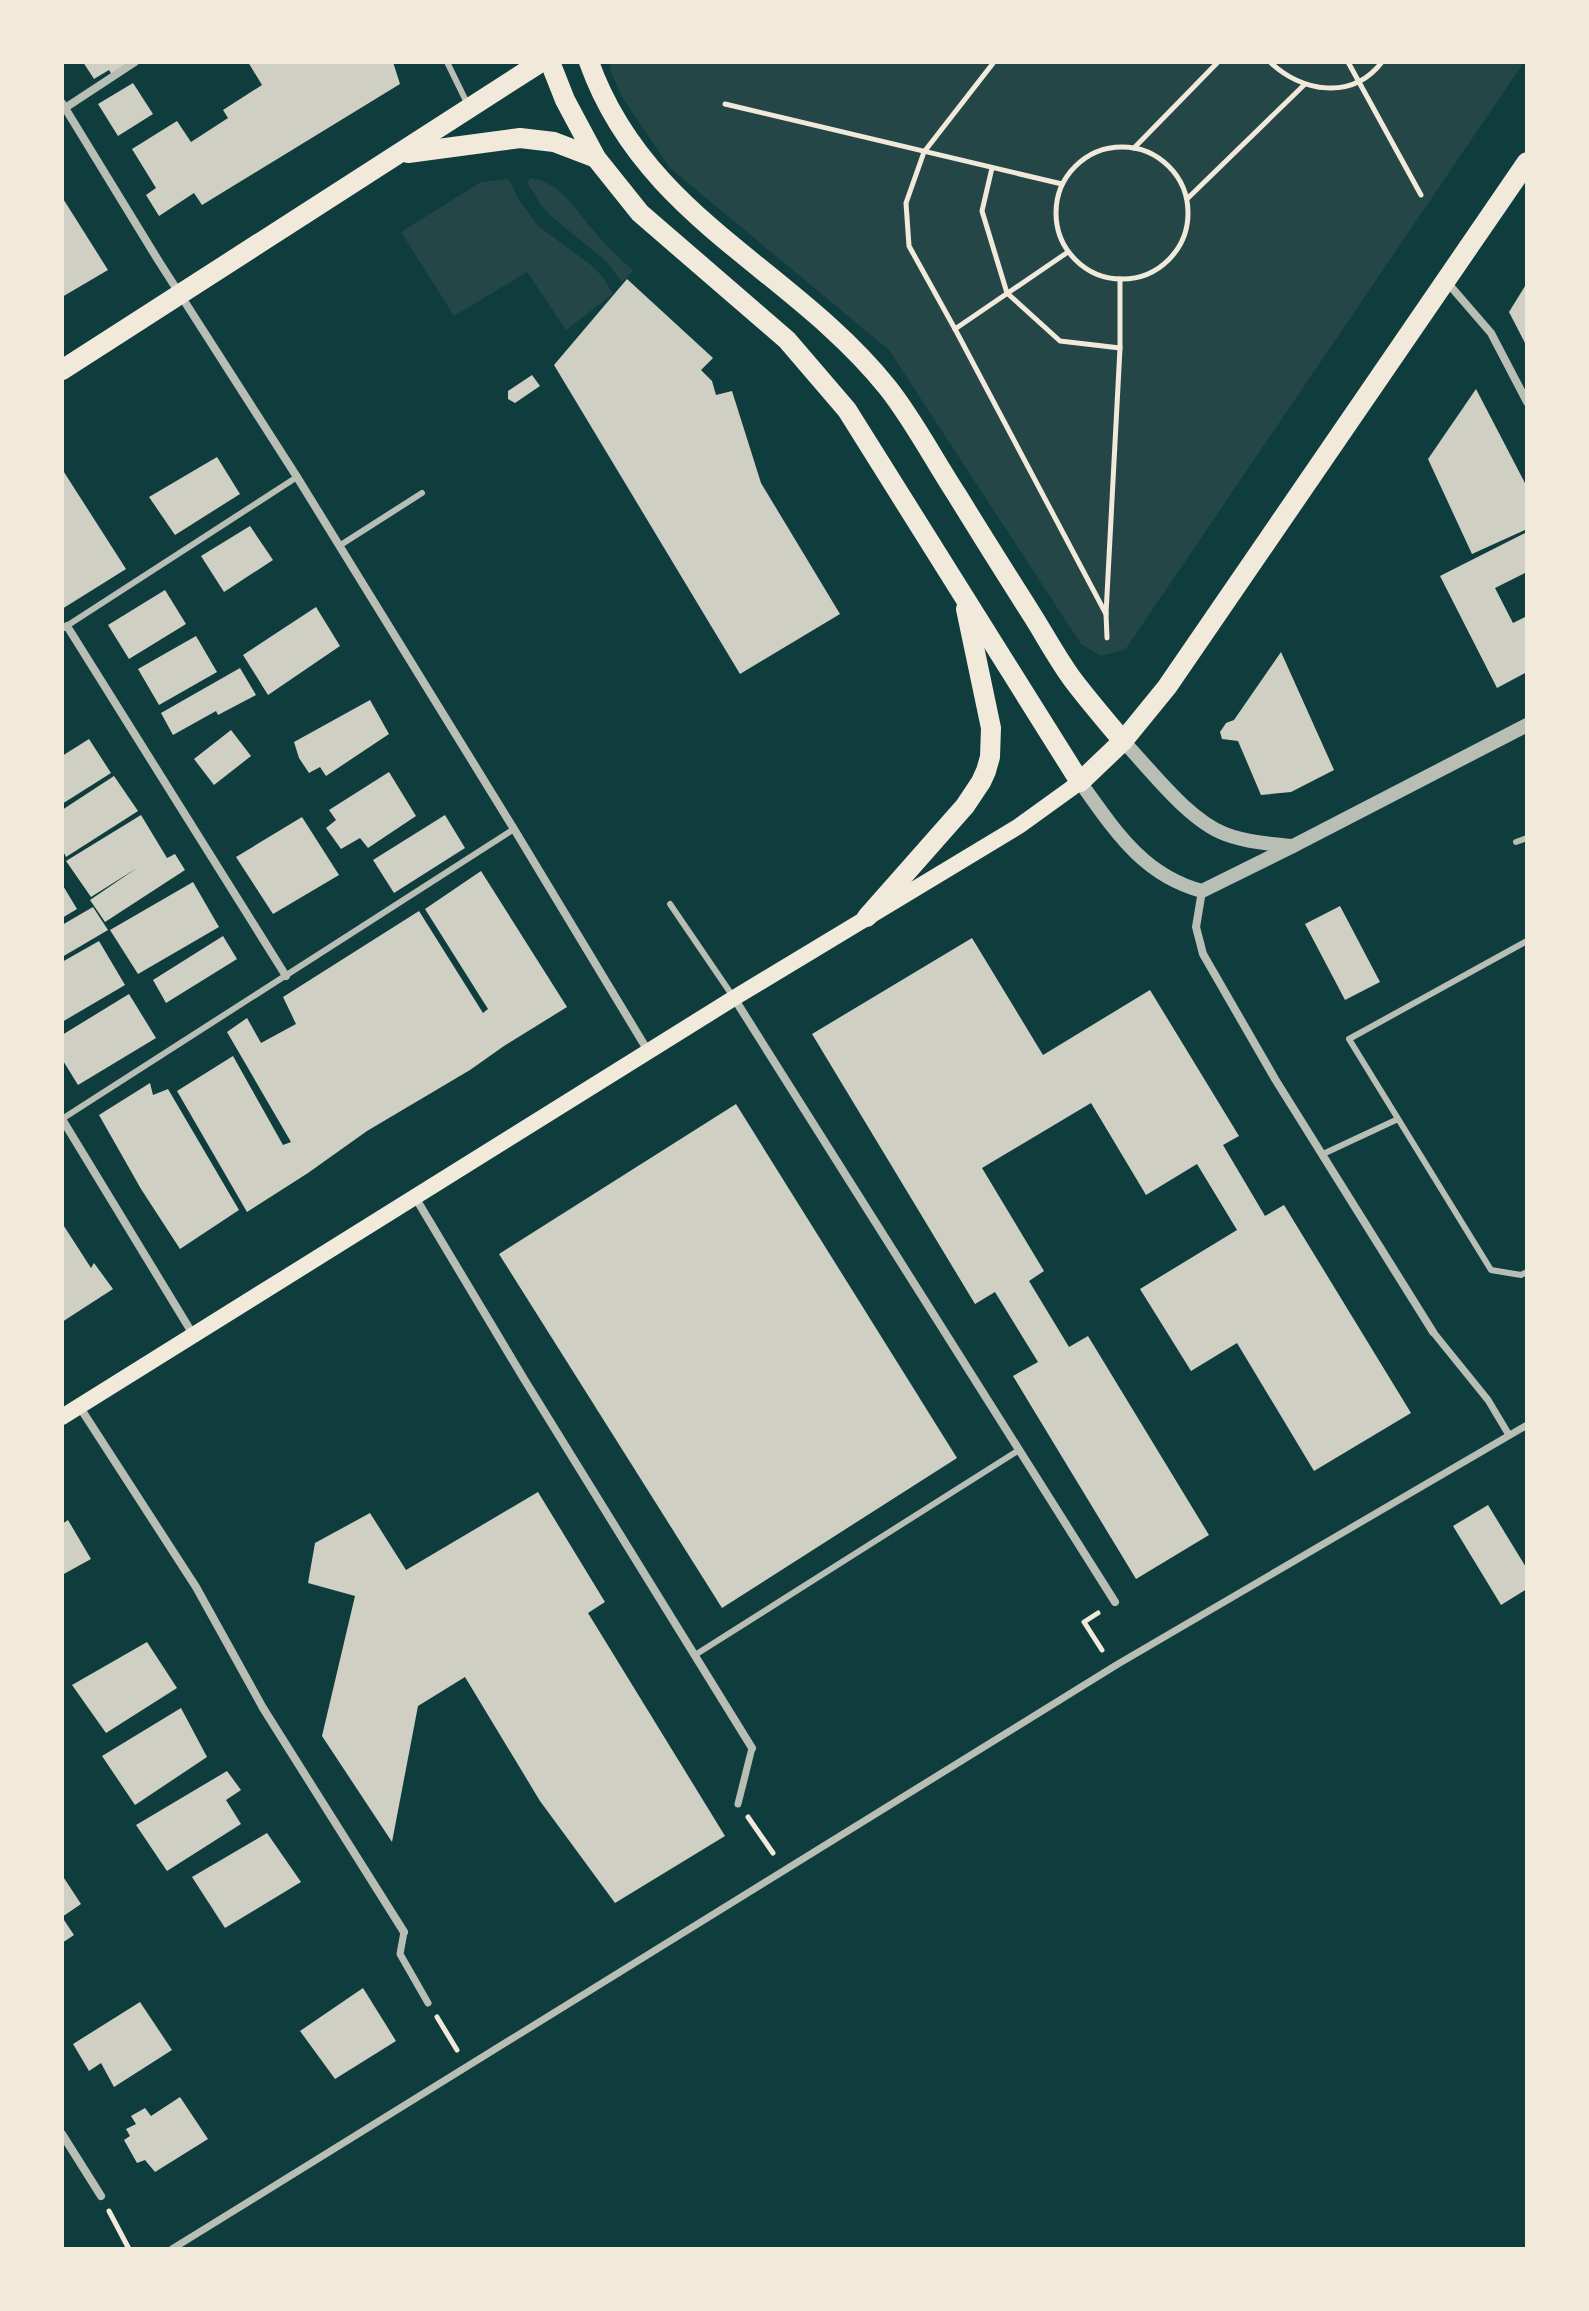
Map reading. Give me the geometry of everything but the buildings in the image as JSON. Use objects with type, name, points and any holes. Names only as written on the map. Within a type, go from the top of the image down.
[{"type":"main road","points":[[62,370],[541,62]]},
{"type":"main road","points":[[550,62],[575,121],[596,158],[640,213],[787,340],[824,382],[870,444],[1080,782]]},
{"type":"main road","points":[[589,62],[615,119],[657,177],[709,229],[836,332],[890,391],[1072,679],[1123,741]]},
{"type":"main road","points":[[400,154],[520,138],[554,142],[596,158]]},
{"type":"main road","points":[[62,1417],[734,998],[1019,826],[1080,782],[1123,741],[1167,687],[1527,162]]},
{"type":"main road","points":[[867,917],[965,806],[986,771],[991,728],[962,594]]},
{"type":"street","points":[[135,62],[63,105],[297,477],[648,1052]]},
{"type":"street","points":[[1446,280],[1491,333],[1527,402]]},
{"type":"street","points":[[64,628],[286,976]]},
{"type":"street","points":[[1080,782],[1113,827],[1147,864],[1181,885],[1202,891],[1527,725]]},
{"type":"street","points":[[1123,741],[1184,806],[1210,826],[1241,839],[1293,846]]},
{"type":"street","points":[[1202,891],[1196,927],[1203,954],[1275,1079],[1433,1332],[1488,1400],[1509,1435]]},
{"type":"street","points":[[734,998],[1115,1602]]},
{"type":"street","points":[[62,1119],[194,1336]]},
{"type":"street","points":[[415,1197],[752,1748],[738,1804]]},
{"type":"street","points":[[79,1406],[196,1587],[263,1708],[404,1932],[400,1954],[428,2003]]},
{"type":"street","points":[[172,2249],[1118,1664],[1527,1425]]},
{"type":"street","points":[[62,2134],[101,2196]]},
{"type":"lane","points":[[447,62],[469,108]]},
{"type":"lane","points":[[64,628],[297,477]]},
{"type":"lane","points":[[339,546],[422,493]]},
{"type":"lane","points":[[62,1119],[514,829]]},
{"type":"lane","points":[[1516,842],[1527,838]]},
{"type":"lane","points":[[670,904],[734,998]]},
{"type":"lane","points":[[1527,941],[1349,1039],[1491,1270],[1521,1275],[1527,1272]]},
{"type":"lane","points":[[1323,1154],[1398,1119]]},
{"type":"lane","points":[[695,1655],[1019,1450]]},
{"type":"path","points":[[994,62],[924,152],[906,203],[909,246],[1106,614]]},
{"type":"path","points":[[1134,148],[1218,62]]},
{"type":"path","points":[[1270,62],[1286,76],[1322,89],[1358,81],[1382,62]]},
{"type":"path","points":[[1348,62],[1421,195]]},
{"type":"path","points":[[1187,199],[1304,85]]},
{"type":"path","points":[[725,104],[1062,184]]},
{"type":"path","points":[[1113,148],[1134,148],[1152,154],[1168,166],[1180,181],[1187,199],[1188,219],[1183,239],[1173,255],[1158,269],[1139,277],[1120,279],[1100,275],[1082,266],[1068,252],[1059,236],[1055,219],[1056,201],[1062,184],[1074,167],[1092,154],[1113,148]]},
{"type":"path","points":[[992,168],[982,211],[1007,293],[1060,341],[1120,348]]},
{"type":"path","points":[[955,329],[1068,252]]},
{"type":"path","points":[[1107,638],[1120,348],[1120,279]]},
{"type":"path","points":[[1115,1602],[1084,1622],[1101,1649],[1118,1664]]},
{"type":"path","points":[[738,1804],[773,1853]]},
{"type":"path","points":[[428,2003],[459,2052]]},
{"type":"path","points":[[101,2196],[129,2249]]},
{"type":"shaded area","points":[[611,62],[1524,62],[1125,650],[1101,656],[1081,644],[889,350],[670,168],[622,97],[610,70]]},
{"type":"shaded area","points":[[531,178],[559,191],[633,271],[622,282],[606,261],[541,205],[527,182]]},
{"type":"shaded area","points":[[509,179],[519,200],[538,226],[591,265],[613,294],[566,330],[527,272],[454,316],[401,232],[481,182]]}]
